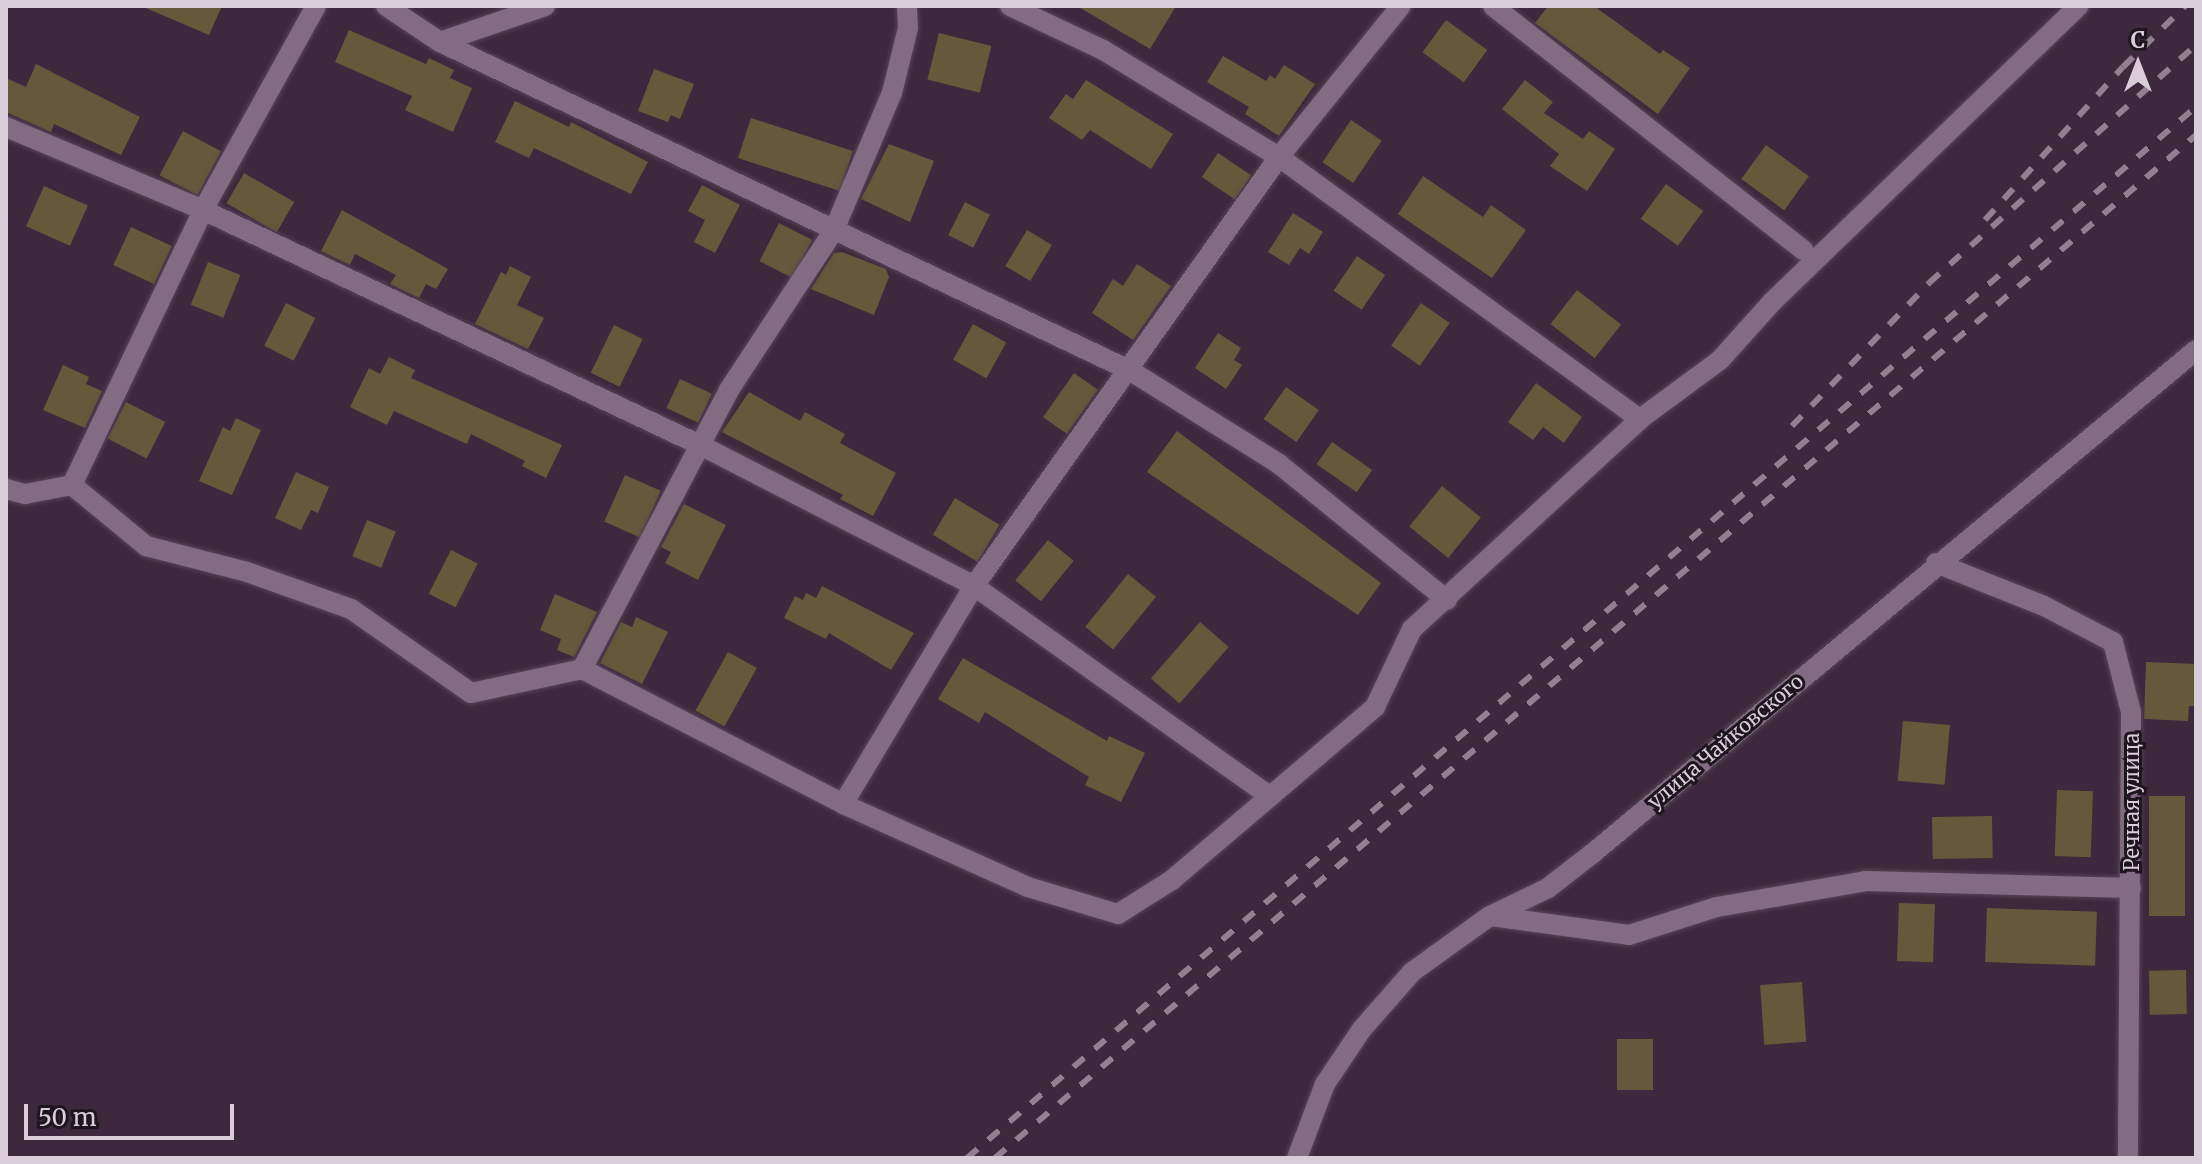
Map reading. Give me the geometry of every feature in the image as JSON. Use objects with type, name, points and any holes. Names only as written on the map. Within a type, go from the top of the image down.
[{"type":"street","points":[[72,485],[203,210],[316,6]]},
{"type":"street","points":[[386,6],[440,42],[1131,371],[1279,464],[1447,600]]},
{"type":"street","points":[[582,669],[744,364],[834,230],[892,93],[908,28],[907,6]]},
{"type":"street","points":[[1010,6],[1103,50],[1279,157],[1640,419]]},
{"type":"street","points":[[843,804],[974,586],[1131,371],[1279,157],[1401,6]]},
{"type":"street","points":[[1493,6],[1803,250]]},
{"type":"street","points":[[72,485],[146,546],[247,572],[351,609],[471,693],[582,669],[843,804],[1028,887],[1118,914],[1172,880],[1375,707],[1412,629],[1640,419],[1720,360],[1773,301],[2079,6]]},
{"type":"street","points":[[440,42],[538,7]]},
{"type":"street","points":[[6,127],[203,210],[702,446],[974,586],[1270,796]]},
{"type":"street","name":"улица Чайковского","points":[[1297,1158],[1325,1084],[1362,1029],[1412,972],[1490,916],[1548,888],[1593,853],[1936,563],[2196,350]]},
{"type":"street","points":[[2168,372],[2196,371]]},
{"type":"street","points":[[6,489],[25,494],[72,485]]},
{"type":"street","name":"Речная улица","points":[[1936,563],[2044,606],[2113,642],[2131,712],[2128,1158]]},
{"type":"street","points":[[1490,916],[1629,935],[1717,907],[1866,881],[2131,888]]},
{"type":"building","points":[[141,6],[222,6],[209,35]]},
{"type":"building","points":[[1077,6],[1176,6],[1150,49]]},
{"type":"building","points":[[1548,6],[1594,6],[1660,54],[1663,50],[1690,68],[1658,114],[1535,23]]},
{"type":"building","points":[[1446,20],[1487,50],[1464,82],[1422,52]]},
{"type":"building","points":[[349,30],[426,64],[429,58],[454,70],[450,78],[472,88],[453,132],[405,110],[412,96],[335,62]]},
{"type":"building","points":[[939,33],[991,46],[980,93],[927,80]]},
{"type":"building","points":[[1223,56],[1266,81],[1270,75],[1275,79],[1284,65],[1315,84],[1279,136],[1245,114],[1249,107],[1207,82]]},
{"type":"building","points":[[36,64],[140,117],[121,155],[54,124],[51,132],[6,112],[6,78],[26,87]]},
{"type":"building","points":[[654,69],[694,84],[680,119],[671,115],[668,122],[638,111]]},
{"type":"building","points":[[1086,80],[1173,134],[1151,169],[1090,130],[1082,140],[1049,118],[1066,94],[1073,99]]},
{"type":"building","points":[[1525,80],[1553,102],[1544,113],[1583,139],[1589,131],[1615,149],[1587,191],[1550,166],[1559,154],[1502,109]]},
{"type":"building","points":[[515,101],[569,127],[571,122],[648,162],[631,194],[534,148],[529,158],[495,142]]},
{"type":"building","points":[[751,118],[853,151],[840,191],[738,158]]},
{"type":"building","points":[[1351,120],[1382,141],[1353,183],[1322,162]]},
{"type":"building","points":[[183,131],[221,151],[197,195],[160,175]]},
{"type":"building","points":[[889,144],[934,161],[910,222],[861,199]]},
{"type":"building","points":[[1766,145],[1809,176],[1784,210],[1741,179]]},
{"type":"building","points":[[1218,153],[1251,175],[1235,199],[1202,177]]},
{"type":"building","points":[[244,173],[294,202],[277,232],[226,203]]},
{"type":"building","points":[[1423,176],[1483,217],[1491,205],[1526,230],[1492,278],[1398,214]]},
{"type":"building","points":[[1666,184],[1703,211],[1678,246],[1641,219]]},
{"type":"building","points":[[702,185],[740,205],[715,253],[694,242],[705,220],[688,211]]},
{"type":"building","points":[[44,186],[88,206],[70,246],[26,226]]},
{"type":"building","points":[[965,202],[990,215],[973,248],[948,235]]},
{"type":"building","points":[[342,210],[448,269],[436,289],[426,284],[419,298],[390,284],[396,275],[355,254],[350,265],[321,251]]},
{"type":"building","points":[[1293,213],[1323,232],[1309,254],[1300,248],[1289,265],[1268,252]]},
{"type":"building","points":[[779,223],[812,240],[792,278],[759,261]]},
{"type":"building","points":[[131,227],[172,246],[154,284],[113,265]]},
{"type":"building","points":[[1027,230],[1052,245],[1030,281],[1005,266]]},
{"type":"building","points":[[842,252],[886,269],[889,277],[874,315],[811,289],[834,253]]},
{"type":"building","points":[[1357,256],[1385,275],[1362,310],[1334,291]]},
{"type":"building","points":[[208,262],[240,275],[223,318],[191,305]]},
{"type":"building","points":[[1137,264],[1171,286],[1133,340],[1092,313],[1113,279],[1123,286]]},
{"type":"building","points":[[510,266],[531,277],[517,305],[544,318],[528,349],[475,324],[501,272],[506,275]]},
{"type":"building","points":[[1577,290],[1621,324],[1595,358],[1551,324]]},
{"type":"building","points":[[286,303],[315,318],[294,361],[264,346]]},
{"type":"building","points":[[1421,303],[1450,323],[1420,366],[1391,346]]},
{"type":"building","points":[[973,324],[1006,342],[986,378],[953,360]]},
{"type":"building","points":[[614,325],[643,339],[620,387],[591,373]]},
{"type":"building","points":[[1218,333],[1241,348],[1234,360],[1242,365],[1226,389],[1195,368]]},
{"type":"building","points":[[389,357],[415,370],[411,378],[562,445],[546,478],[522,466],[525,461],[471,434],[467,444],[394,411],[387,425],[350,407],[369,368],[380,374]]},
{"type":"building","points":[[63,365],[89,377],[86,384],[102,391],[85,428],[43,410]]},
{"type":"building","points":[[1074,373],[1098,390],[1067,434],[1043,417]]},
{"type":"building","points":[[680,379],[712,394],[698,423],[666,408]]},
{"type":"building","points":[[1536,383],[1582,417],[1564,443],[1543,427],[1533,440],[1508,422]]},
{"type":"building","points":[[1286,387],[1319,410],[1296,442],[1264,419]]},
{"type":"building","points":[[749,392],[800,421],[805,412],[845,434],[840,443],[896,473],[873,516],[840,499],[843,495],[722,432]]},
{"type":"building","points":[[126,402],[165,422],[147,459],[107,439]]},
{"type":"building","points":[[236,418],[261,430],[232,495],[199,481],[223,427],[230,431]]},
{"type":"building","points":[[1177,431],[1381,583],[1358,615],[1147,472]]},
{"type":"building","points":[[1332,442],[1372,470],[1357,492],[1317,464]]},
{"type":"building","points":[[296,472],[329,487],[318,513],[311,510],[301,530],[275,518]]},
{"type":"building","points":[[625,475],[661,491],[640,537],[604,522]]},
{"type":"building","points":[[1442,486],[1481,517],[1448,558],[1409,526]]},
{"type":"building","points":[[955,498],[1000,525],[977,562],[933,535]]},
{"type":"building","points":[[684,504],[726,525],[698,580],[665,563],[671,552],[661,547]]},
{"type":"building","points":[[367,520],[396,532],[381,568],[352,556]]},
{"type":"building","points":[[1048,540],[1074,561],[1041,601],[1015,580]]},
{"type":"building","points":[[451,550],[478,564],[455,607],[429,594]]},
{"type":"building","points":[[1128,574],[1156,597],[1113,650],[1085,627]]},
{"type":"building","points":[[822,586],[914,633],[891,670],[829,633],[826,639],[784,618],[795,596],[803,600],[806,593],[816,598]]},
{"type":"building","points":[[555,594],[597,612],[574,657],[557,650],[561,639],[540,630]]},
{"type":"building","points":[[636,617],[668,632],[642,684],[600,663],[621,622],[632,627]]},
{"type":"building","points":[[1200,622],[1229,647],[1179,704],[1151,679]]},
{"type":"building","points":[[728,652],[757,668],[724,727],[696,711]]},
{"type":"building","points":[[963,658],[1107,741],[1109,736],[1145,753],[1121,802],[1085,785],[1089,777],[985,712],[979,723],[938,699]]},
{"type":"building","points":[[2146,662],[2196,664],[2196,706],[2189,706],[2188,721],[2144,719]]},
{"type":"building","points":[[1903,721],[1950,725],[1945,785],[1898,781]]},
{"type":"building","points":[[2057,790],[2093,791],[2091,857],[2055,856]]},
{"type":"building","points":[[2149,796],[2185,796],[2185,916],[2149,916]]},
{"type":"building","points":[[1992,816],[1993,858],[1933,859],[1932,817]]},
{"type":"building","points":[[1899,903],[1935,904],[1933,962],[1897,961]]},
{"type":"building","points":[[1987,908],[2097,912],[2095,966],[1985,962]]},
{"type":"building","points":[[2186,970],[2187,1014],[2150,1015],[2149,971]]},
{"type":"building","points":[[1802,982],[1806,1042],[1764,1045],[1760,985]]},
{"type":"building","points":[[1617,1039],[1653,1039],[1653,1090],[1617,1090]]},
{"type":"railway","points":[[1985,220],[2123,67],[2185,6]]},
{"type":"railway","points":[[1792,426],[1929,283],[2196,45]]},
{"type":"railway","points":[[967,1158],[2196,107]]},
{"type":"railway","points":[[995,1158],[2196,135]]}]
